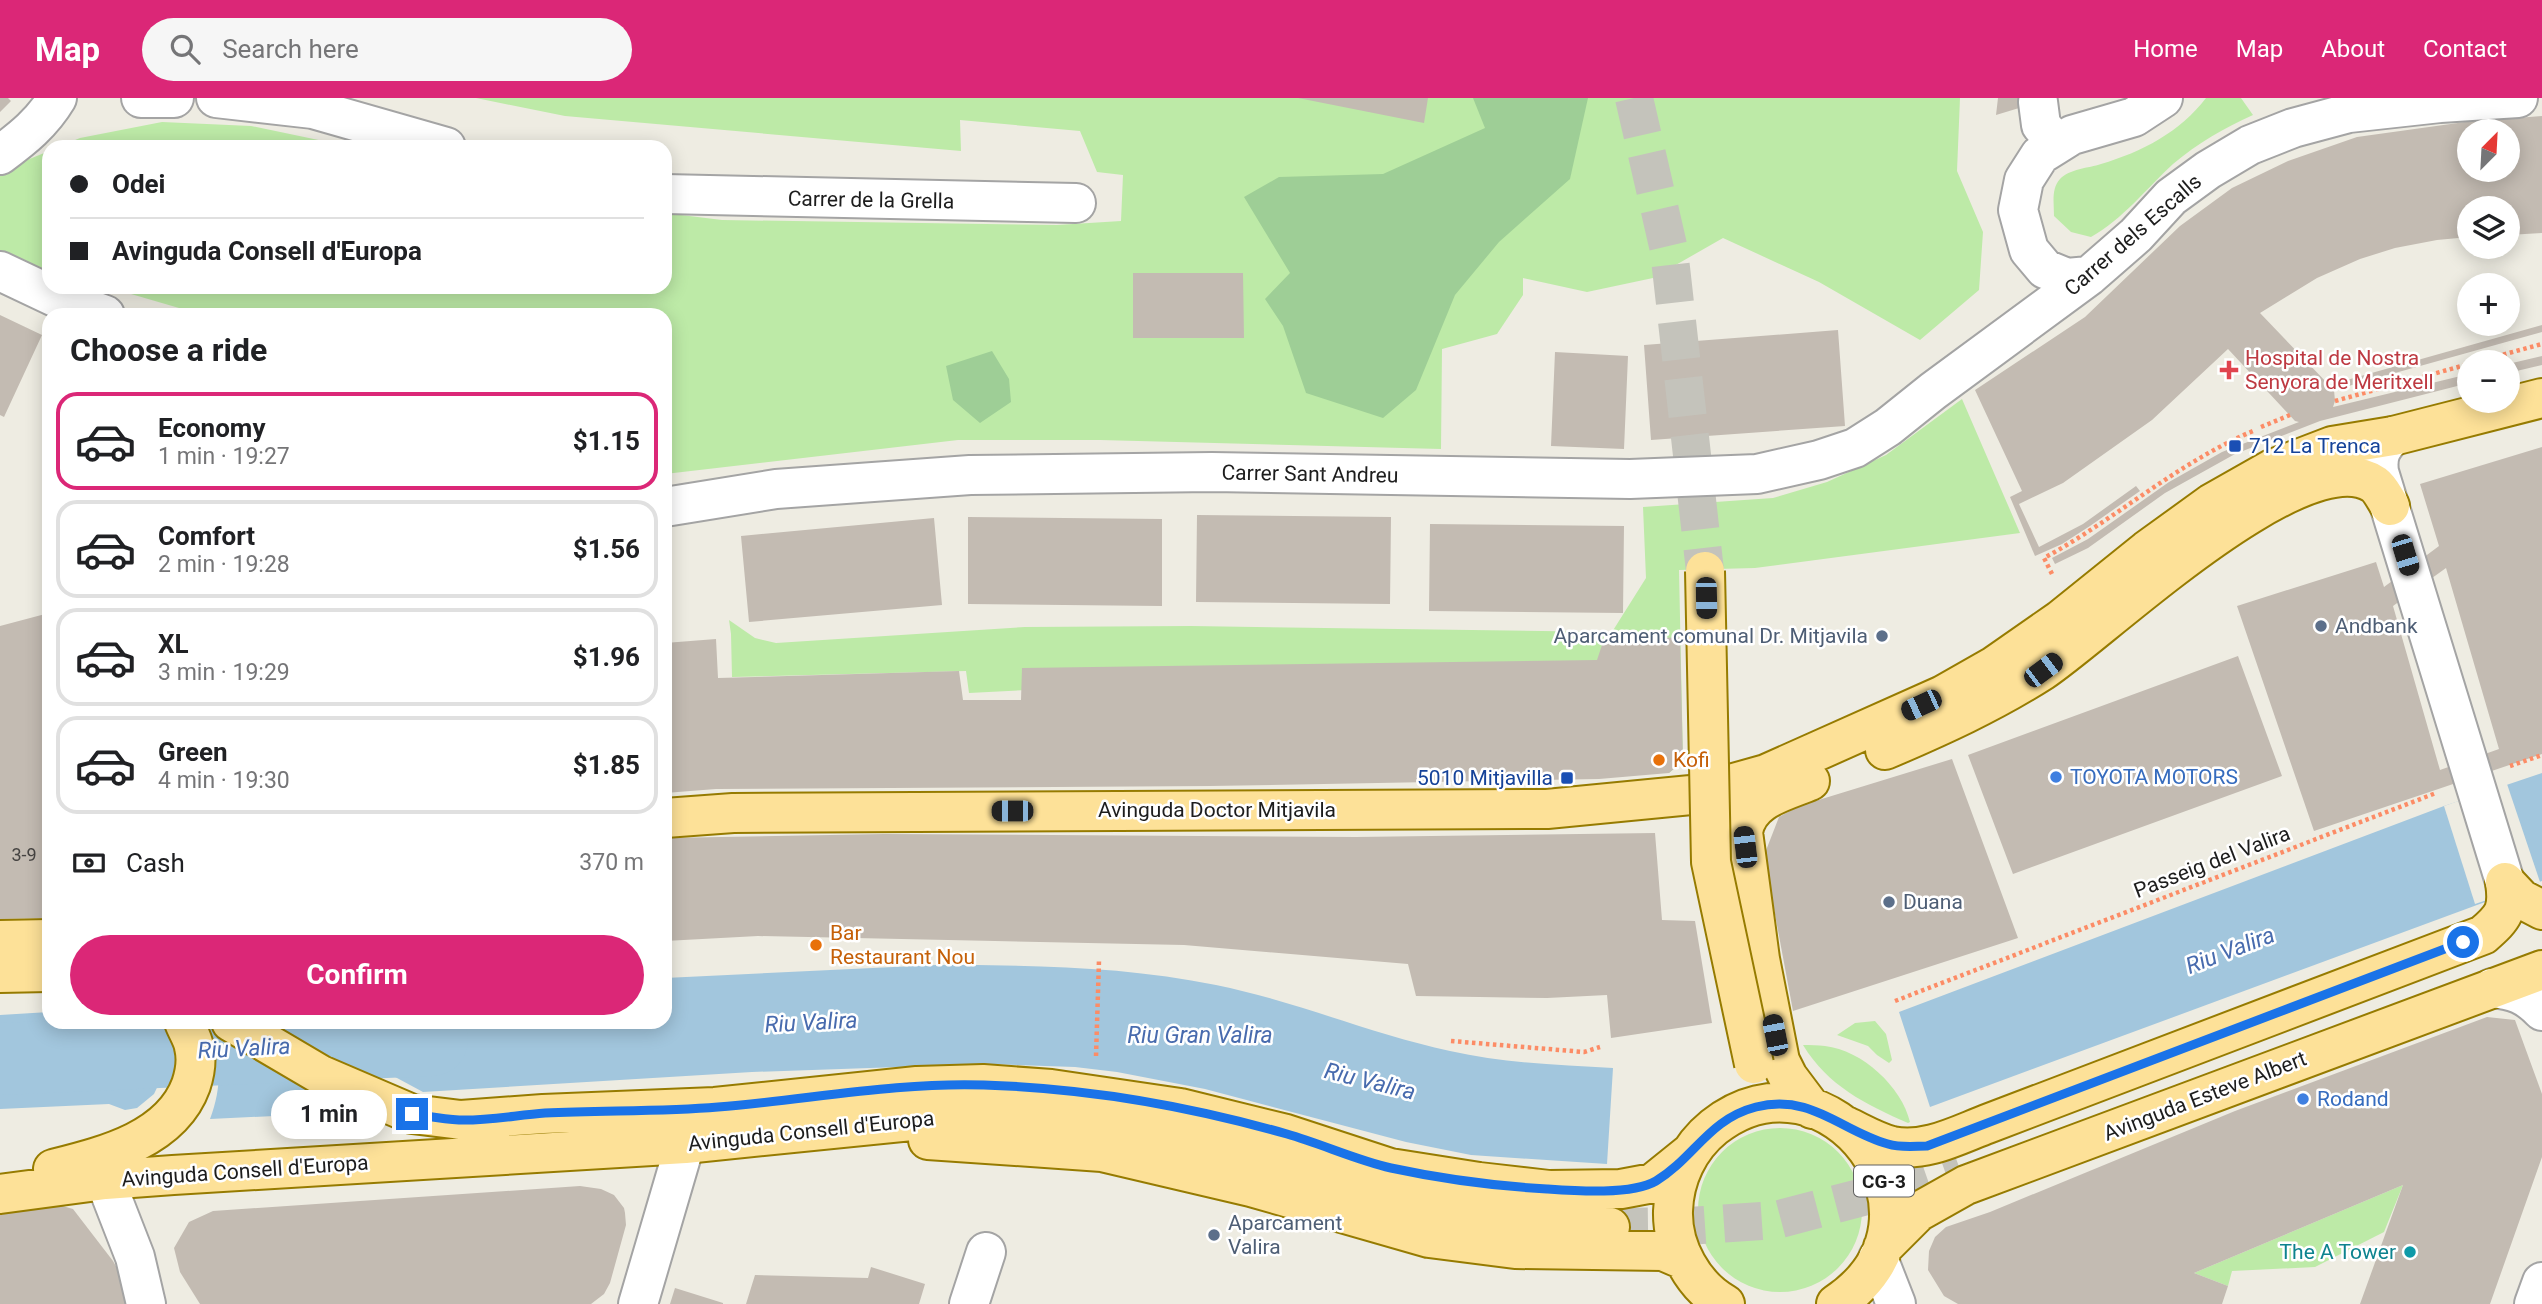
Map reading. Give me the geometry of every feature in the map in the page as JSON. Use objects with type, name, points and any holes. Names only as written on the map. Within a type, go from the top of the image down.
[{"type":"main road","name":"Avinguda Doctor Mitjavila","points":[[672,817],[733,813],[1547,809],[1691,795],[1766,774],[1932,700],[1994,666],[2060,620],[2179,526],[2212,503],[2272,469],[2332,446],[2393,436],[2542,398]]},
{"type":"main road","points":[[1802,1107],[1780,1061],[1760,959],[1743,832],[1745,821],[1752,809],[1767,799],[1981,708],[2043,670],[2202,545],[2251,514],[2305,487],[2336,478],[2356,478],[2384,489]]},
{"type":"main road","points":[[1705,571],[1711,862],[1754,1064],[1738,1113]]},
{"type":"main road","points":[[1691,795],[1714,798],[1732,809],[1743,832]]},
{"type":"main road","points":[[2505,882],[2521,899],[2542,910]]},
{"type":"main road","points":[[1846,1126],[1894,1146],[1927,1146],[1987,1124],[2483,935],[2500,920],[2508,903],[2505,882]]},
{"type":"main road","points":[[0,940],[42,939]]},
{"type":"main road","name":"Avinguda Esteve Albert","points":[[1958,1164],[2316,1024],[2542,945]]},
{"type":"main road","name":"Avinguda Esteve Albert","points":[[1880,1253],[1918,1212],[1966,1185],[2542,970]]},
{"type":"main road","points":[[0,973],[42,972]]},
{"type":"main road","points":[[0,1182],[81,1161],[117,1149],[154,1132],[178,1111],[194,1076],[194,1046],[187,1029]]},
{"type":"main road","name":"Avinguda Consell d'Europa","points":[[242,1029],[321,1075],[412,1114],[461,1120],[715,1107],[917,1086],[984,1084],[1051,1089],[1180,1108],[1286,1134],[1390,1168],[1549,1190],[1621,1189],[1653,1183],[1689,1154]]},
{"type":"main road","name":"CG-3","points":[[1754,1064],[1802,1107],[1846,1126],[1866,1145],[1884,1181],[1888,1221],[1880,1253],[1859,1286],[1836,1304]]},
{"type":"main road","points":[[1726,1304],[1706,1290],[1684,1260],[1678,1246],[1673,1214],[1677,1183],[1689,1154],[1716,1125],[1738,1113],[1774,1104],[1802,1107]]},
{"type":"main road","name":"Avinguda Consell d'Europa","points":[[0,1194],[105,1181],[685,1144],[961,1116],[1032,1116],[1119,1125],[1240,1154],[1353,1191],[1442,1212],[1526,1223],[1610,1227]]},
{"type":"main road","points":[[818,1132],[1102,1152],[1251,1187],[1429,1238],[1515,1249],[1663,1251],[1684,1260]]},
{"type":"street","points":[[0,155],[33,130],[47,115],[57,98]]},
{"type":"street","points":[[141,98],[174,98]]},
{"type":"street","points":[[216,98],[313,110],[421,140]]},
{"type":"street","points":[[1933,391],[1999,330],[2029,281],[2029,250],[2018,210],[2024,180],[2040,155],[2072,135],[2134,117],[2163,98]]},
{"type":"street","name":"Carrer dels Escalls","points":[[1933,391],[2089,276],[2136,234],[2171,197],[2208,170],[2250,145],[2293,128],[2349,113],[2518,98]]},
{"type":"street","points":[[2038,102],[2042,125],[2057,145]]},
{"type":"street","name":"Carrer de la Grella","points":[[672,194],[1076,203]]},
{"type":"street","points":[[2029,250],[2045,269],[2067,278],[2089,276]]},
{"type":"street","points":[[0,271],[42,291]]},
{"type":"street","points":[[49,294],[86,308]]},
{"type":"street","name":"Carrer Sant Andreu","points":[[672,506],[776,489],[970,475],[1212,472],[1630,479],[1757,474],[1819,460],[1855,448],[1888,427],[1933,391]]},
{"type":"street","points":[[2393,436],[2382,446],[2378,458],[2384,489],[2505,882]]},
{"type":"street","points":[[2492,988],[2511,990],[2529,998],[2542,1011]]},
{"type":"street","points":[[638,1304],[685,1144]]},
{"type":"street","points":[[105,1181],[135,1257],[146,1304]]},
{"type":"street","points":[[969,1304],[986,1252]]},
{"type":"street","points":[[1880,1253],[1896,1304]]},
{"type":"street","points":[[2534,1304],[2542,1282]]},
{"type":"path","points":[[2520,350],[2542,344]]},
{"type":"path","points":[[2335,401],[2457,367]]},
{"type":"path","points":[[2061,569],[2051,574],[2044,558],[2085,535],[2190,462],[2290,415]]},
{"type":"path","name":"Passeig del Valira","points":[[1895,1001],[2475,778],[2542,755]]},
{"type":"path","points":[[1096,1066],[1098,960]]},
{"type":"path","points":[[1451,1041],[1584,1052],[1600,1047]]},
{"type":"green space","points":[[476,98],[1960,98],[1957,171],[1983,232],[1979,290],[1920,340],[1819,282],[1723,238],[1653,278],[1587,292],[1523,278],[1523,295],[1497,334],[1442,349],[1441,449],[1100,440],[958,440],[672,473],[672,308],[179,308],[131,294],[672,294],[672,214],[722,220],[1057,225],[1121,221],[1123,175],[1097,172],[1080,131],[960,120],[961,151],[565,116]]},
{"type":"green space","points":[[1473,98],[1588,98],[1570,179],[1499,242],[1455,295],[1416,390],[1383,418],[1306,393],[1283,326],[1265,299],[1290,273],[1244,197],[1279,177],[1383,174],[1485,128]]},
{"type":"green space","points":[[2206,98],[2241,98],[2253,115],[2212,136],[2182,156],[2124,213],[2091,237],[2071,232],[2054,216],[2054,192],[2060,179],[2074,171],[2145,147],[2172,131]]},
{"type":"green space","points":[[162,122],[251,126],[318,140],[75,140]]},
{"type":"green space","points":[[42,154],[42,268],[7,258],[0,253],[0,175],[10,167]]},
{"type":"green space","points":[[992,351],[1009,379],[1011,402],[980,423],[953,400],[946,366]]},
{"type":"green space","points":[[1962,399],[2020,533],[1755,568],[1679,570],[1683,761],[1669,773],[1027,690],[969,693],[966,671],[732,677],[729,620],[755,638],[776,643],[1025,627],[1191,626],[1612,632],[1646,578],[1643,507],[1773,498],[1827,482],[1886,455]]},
{"type":"green space","points":[[1875,1021],[1886,1034],[1892,1060],[1889,1063],[1868,1046],[1837,1035],[1855,1023]]},
{"type":"green space","points":[[1803,1045],[1839,1049],[1866,1063],[1878,1072],[1899,1096],[1910,1122],[1877,1109],[1836,1083]]},
{"type":"green space","points":[[1780,1128],[1811,1134],[1838,1152],[1856,1179],[1862,1210],[1856,1241],[1838,1268],[1811,1286],[1780,1292],[1749,1286],[1722,1268],[1704,1241],[1698,1210],[1704,1179],[1722,1152],[1749,1134]]},
{"type":"green space","points":[[2403,1185],[2384,1232],[2315,1267],[2232,1271],[2228,1286],[2194,1273]]},
{"type":"water","points":[[2542,773],[2542,881],[1930,1107],[1899,1012],[2444,806]]},
{"type":"water","name":"Riu Gran Valira","points":[[936,965],[1006,965],[1111,970],[1216,985],[1450,1051],[1511,1061],[1613,1068],[1607,1164],[1471,1155],[1406,1142],[1205,1089],[1075,1067],[985,1064],[752,1072],[423,1092],[306,1029],[672,1029],[672,978]]},
{"type":"water","points":[[42,1012],[42,1029],[152,1029],[159,1036],[166,1063],[162,1077],[154,1094],[137,1108],[125,1110],[109,1104],[0,1109],[0,1015]]},
{"type":"water","points":[[216,1042],[356,1112],[210,1119],[219,1081]]},
{"type":"pier","points":[[2507,784],[2540,882],[2475,904],[2444,806]]},
{"type":"building","points":[[0,98],[8,98],[11,101],[0,112]]},
{"type":"building","points":[[1298,98],[1428,98],[1424,123]]},
{"type":"building","points":[[1998,98],[2049,98],[2049,99],[1996,115]]},
{"type":"building","points":[[2542,116],[2542,233],[2520,234],[2520,196],[2457,196],[2457,238],[2395,248],[2360,259],[2317,278],[2260,313],[2329,385],[2503,336],[2520,336],[2520,331],[2542,325],[2542,332],[2477,350],[2457,350],[2457,356],[2334,390],[2333,407],[2457,377],[2457,386],[2320,421],[2235,454],[2165,493],[2088,548],[2055,564],[2052,558],[2088,539],[2169,482],[2222,452],[2299,422],[2295,421],[2228,349],[2152,420],[2063,483],[2019,504],[2039,547],[2083,524],[2136,486],[2140,491],[2062,544],[2035,556],[2010,497],[2022,491],[1975,390],[2085,317],[2180,226],[2232,188],[2288,161],[2357,137],[2457,123],[2457,182],[2520,182],[2520,119],[2504,119]]},
{"type":"building","points":[[1133,273],[1243,273],[1244,338],[1133,338]]},
{"type":"building","points":[[0,315],[42,335],[4,417],[0,415]]},
{"type":"building","points":[[1838,330],[1845,426],[1651,440],[1644,345]]},
{"type":"building","points":[[1555,352],[1628,356],[1624,449],[1551,446]]},
{"type":"building","points":[[2542,356],[2542,365],[2520,370],[2520,361]]},
{"type":"building","name":"Andbank","points":[[2542,447],[2542,754],[2314,831],[2237,606],[2376,562],[2384,587],[2439,546],[2420,484]],"holes":[[[2446,568],[2499,749],[2440,770],[2393,606]]]},
{"type":"building","points":[[1197,515],[1391,517],[1390,604],[1196,602]]},
{"type":"building","points":[[968,517],[1162,519],[1162,606],[968,604]]},
{"type":"building","points":[[934,518],[942,605],[749,622],[741,536]]},
{"type":"building","points":[[1430,524],[1624,526],[1623,613],[1429,611]]},
{"type":"building","points":[[42,615],[42,918],[0,919],[0,626]]},
{"type":"building","points":[[1680,637],[1683,761],[1669,773],[1599,779],[1210,786],[716,789],[672,792],[672,642],[716,639],[718,678],[959,671],[963,700],[1021,700],[1022,668],[1597,660],[1603,642]]},
{"type":"building","points":[[2238,656],[2282,776],[2013,874],[1968,755]]},
{"type":"building","name":"Duana","points":[[1952,759],[2018,938],[1793,1011],[1765,853],[1779,817],[1799,806]]},
{"type":"building","points":[[1655,833],[1662,920],[1695,921],[1712,1023],[1611,1038],[1607,995],[1547,998],[1416,996],[1408,964],[1184,945],[758,936],[672,941],[672,838],[884,834],[1356,837]]},
{"type":"building","points":[[2487,1017],[2515,1020],[2542,1094],[2542,1157],[2490,1304],[2360,1304],[2403,1185],[2194,1273],[2228,1286],[2222,1304],[1958,1304],[1944,1296],[1928,1270],[1929,1251],[1935,1237],[1946,1227],[1990,1212],[2235,1111]]},
{"type":"building","points":[[580,1186],[601,1189],[614,1195],[625,1213],[626,1225],[610,1283],[604,1294],[591,1304],[200,1304],[180,1272],[174,1248],[189,1222],[213,1211]]},
{"type":"building","points":[[52,1203],[73,1209],[113,1261],[127,1286],[125,1304],[0,1304],[0,1213]]},
{"type":"building","points":[[871,1267],[925,1284],[919,1304],[746,1304],[755,1275],[868,1278]]},
{"type":"building","points":[[675,1288],[723,1303],[723,1304],[670,1304]]},
{"type":"waterway","name":"Riu Valira","points":[[0,1059],[432,1040]]},
{"type":"tunnel","points":[[1634,98],[1669,250],[1705,571]]},
{"type":"tunnel","points":[[1610,1227],[1688,1226],[1776,1220],[1867,1196],[1958,1164]]},
{"type":"place","name":"Hospital de Nostra Senyora de Meritxell","points":[[2229,370]]},
{"type":"place","name":"712 La Trenca","points":[[2235,446]]},
{"type":"place","name":"Andbank","points":[[2321,626]]},
{"type":"place","name":"Aparcament comunal Dr. Mitjavila","points":[[1882,636]]},
{"type":"place","name":"Kofi","points":[[1659,760]]},
{"type":"place","name":"TOYOTA MOTORS","points":[[2056,777]]},
{"type":"place","name":"5010 Mitjavilla","points":[[1567,778]]},
{"type":"place","name":"Duana","points":[[1889,902]]},
{"type":"place","name":"Bar Restaurant Nou","points":[[816,945]]},
{"type":"place","name":"Rodand","points":[[2303,1099]]},
{"type":"place","name":"Aparcament Valira","points":[[1214,1235]]},
{"type":"place","name":"The A Tower","points":[[2410,1252]]},
{"type":"route","points":[[412,1114],[461,1120],[715,1107],[917,1086],[984,1084],[1051,1089],[1180,1108],[1286,1134],[1390,1168],[1549,1190],[1621,1189],[1653,1183],[1689,1154],[1716,1125],[1738,1113],[1774,1104],[1812,1109],[1877,1141],[1894,1146],[1927,1146],[2463,942]]}]
